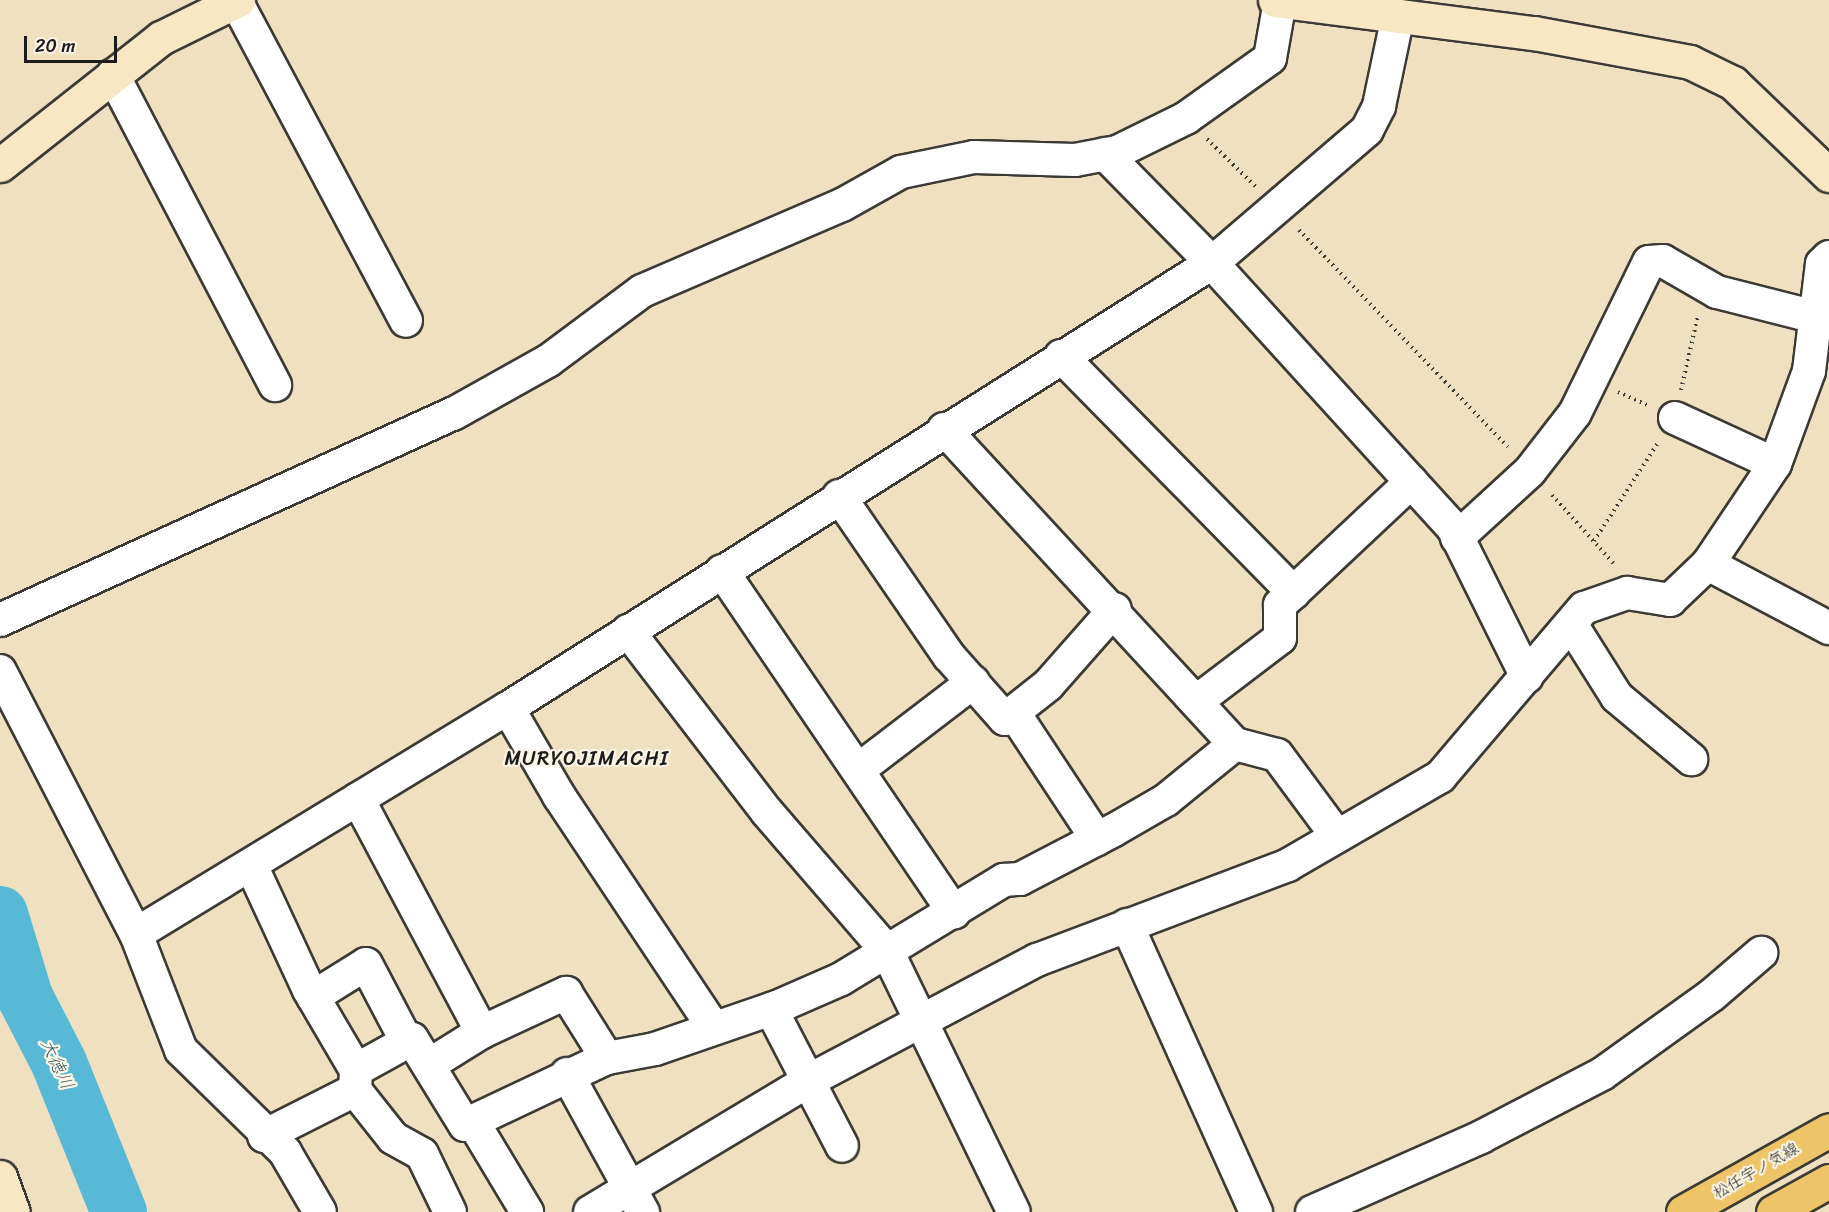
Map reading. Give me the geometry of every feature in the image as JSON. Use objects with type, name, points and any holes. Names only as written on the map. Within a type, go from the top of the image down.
[{"type":"main road","name":"松任宇ノ気線","points":[[1683,1212],[1816,1137]]},
{"type":"main road","points":[[1773,1212],[1822,1184]]},
{"type":"street","points":[[0,165],[160,38],[237,0],[406,321]]},
{"type":"street","points":[[1275,0],[1322,3],[1398,16],[1635,48],[1690,62],[1733,83],[1829,175]]},
{"type":"street","points":[[0,620],[453,414],[548,361],[642,291],[842,205],[901,172],[974,157],[1075,160],[1105,154],[1186,118],[1270,58],[1281,1]]},
{"type":"street","points":[[136,934],[508,708],[944,429],[1212,263],[1367,130],[1379,106],[1398,16]]},
{"type":"street","points":[[113,75],[275,385]]},
{"type":"street","points":[[1105,154],[1212,263],[1411,482],[1457,538],[1527,676]]},
{"type":"street","points":[[590,1212],[638,1200],[808,1081],[925,1023],[1037,960],[1288,865],[1440,777],[1584,608],[1628,593],[1670,600],[1708,564],[1775,464],[1809,371],[1822,264],[1829,257]]},
{"type":"street","points":[[1457,538],[1530,471],[1575,412],[1649,262],[1663,261],[1717,292],[1816,317]]},
{"type":"street","points":[[1061,356],[1294,593]]},
{"type":"street","points":[[1674,418],[1775,464]]},
{"type":"street","points":[[944,429],[1115,609],[1235,744],[1277,754],[1337,836]]},
{"type":"street","points":[[1197,701],[1281,638],[1281,605],[1411,482]]},
{"type":"street","points":[[839,496],[949,656],[1005,719],[1048,685],[1115,609]]},
{"type":"street","points":[[1708,564],[1829,628]]},
{"type":"street","points":[[722,571],[954,913]]},
{"type":"street","points":[[1571,624],[1617,697],[1691,759]]},
{"type":"street","points":[[628,631],[766,812],[887,951],[925,1023],[1014,1212]]},
{"type":"street","points":[[0,671],[136,934],[180,1050],[264,1136],[285,1152],[320,1212]]},
{"type":"street","points":[[858,770],[973,682]]},
{"type":"street","points":[[508,708],[559,796],[714,1028]]},
{"type":"street","points":[[1014,713],[1097,839]]},
{"type":"street","points":[[264,1136],[355,1080],[412,1039],[465,1125],[567,1074],[607,1058],[714,1028],[771,1009],[841,979],[954,913],[1004,880],[1020,879],[1166,800],[1235,744]]},
{"type":"street","points":[[358,799],[482,1032]]},
{"type":"street","points":[[251,865],[355,1080],[393,1138],[422,1154],[450,1212]]},
{"type":"street","points":[[1127,925],[1256,1212]]},
{"type":"street","points":[[1312,1212],[1481,1137],[1602,1074],[1761,953]]},
{"type":"street","points":[[313,997],[366,964],[407,1042]]},
{"type":"street","points":[[429,1065],[482,1032],[566,993],[607,1058]]},
{"type":"street","points":[[771,1009],[842,1146]]},
{"type":"street","points":[[567,1074],[638,1200]]},
{"type":"street","points":[[473,1122],[526,1212]]},
{"type":"street","points":[[0,1177],[13,1212]]},
{"type":"path","points":[[1186,118],[1425,356],[1640,596]]},
{"type":"path","points":[[1592,380],[1674,418]]},
{"type":"waterway","name":"大徳川","points":[[0,914],[25,997],[59,1063],[119,1212]]},
{"type":"district","name":"MURYOJIMACHI","points":[[587,758]]}]
